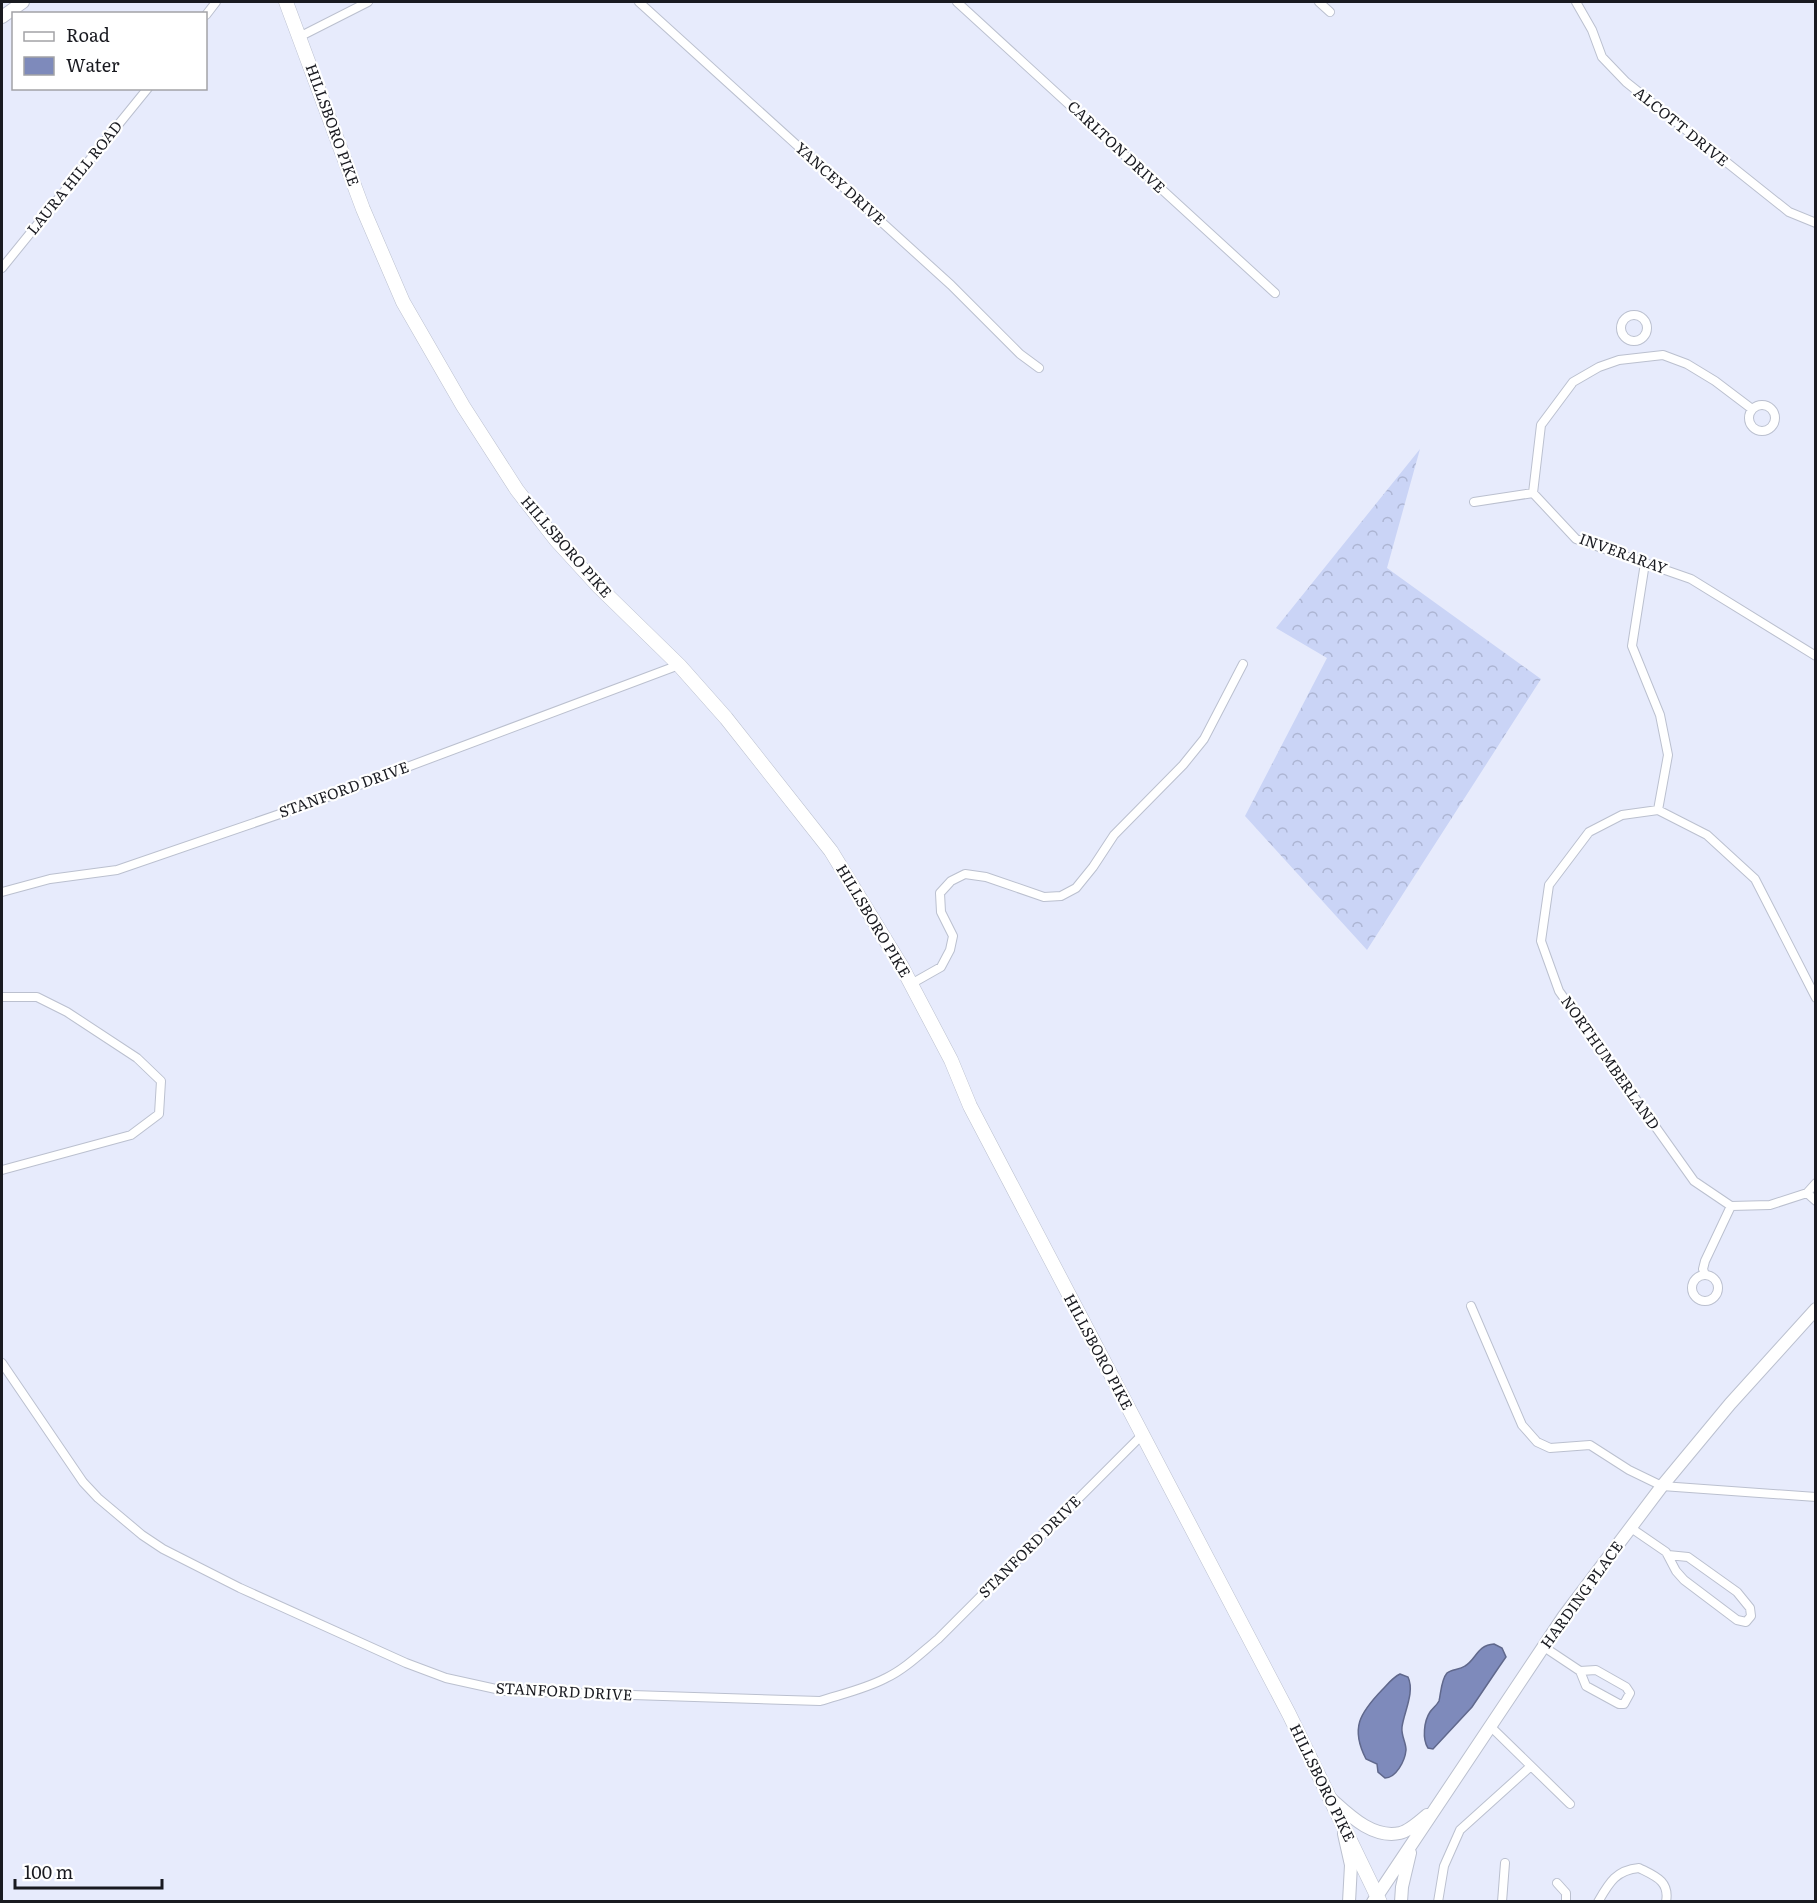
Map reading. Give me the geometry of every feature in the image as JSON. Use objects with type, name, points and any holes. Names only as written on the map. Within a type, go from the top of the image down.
[{"type":"main road","points":[[2,17],[23,2]]},
{"type":"main road","name":"HILLSBORO PIKE","points":[[286,2],[363,209],[403,302],[463,406],[517,490],[556,540],[599,587],[679,665],[726,718],[831,851],[902,967],[951,1060],[970,1106],[1289,1714],[1377,1900]]},
{"type":"main road","name":"HARDING PLACE","points":[[1377,1900],[1433,1811],[1544,1647],[1662,1486],[1815,1309]]},
{"type":"main road","points":[[1329,1797],[1354,1819],[1377,1832],[1401,1833],[1433,1811]]},
{"type":"main road","points":[[1342,1824],[1351,1865],[1349,1902]]},
{"type":"main road","points":[[1401,1902],[1402,1887],[1414,1840]]},
{"type":"street","points":[[299,37],[368,2]]},
{"type":"street","name":"YANCEY DRIVE","points":[[639,2],[951,285],[1020,354],[1039,368]]},
{"type":"street","name":"CARLTON DRIVE","points":[[957,2],[1275,293]]},
{"type":"street","points":[[1319,2],[1330,12]]},
{"type":"street","name":"ALCOTT DRIVE","points":[[1576,2],[1593,30],[1602,57],[1626,82],[1789,212],[1815,223]]},
{"type":"street","name":"LAURA HILL ROAD","points":[[2,268],[146,90]]},
{"type":"street","points":[[1635,340],[1637,358]]},
{"type":"street","points":[[1474,502],[1533,493],[1541,425],[1573,382],[1599,367],[1619,360],[1664,355],[1687,364],[1715,381],[1752,409]]},
{"type":"street","name":"INVERARAY","points":[[1533,493],[1576,539],[1691,579],[1815,656]]},
{"type":"street","points":[[1645,563],[1632,646],[1660,715],[1668,755],[1658,810],[1707,835],[1755,879],[1815,998]]},
{"type":"street","points":[[911,984],[941,967],[950,950],[953,936],[941,912],[940,893],[951,881],[965,874],[986,877],[1044,897],[1061,896],[1076,888],[1114,835],[1184,765],[1204,739],[1243,664]]},
{"type":"street","name":"STANFORD DRIVE","points":[[2,892],[50,879],[117,870],[306,805],[679,665]]},
{"type":"street","name":"NORTHUMBERLAND","points":[[1658,810],[1622,815],[1589,832],[1549,885],[1541,941],[1559,991],[1694,1181],[1731,1206]]},
{"type":"street","points":[[2,997],[37,997],[67,1012],[137,1058],[161,1082],[159,1114],[131,1135],[2,1170]]},
{"type":"street","points":[[1705,1275],[1703,1269],[1705,1260],[1731,1206],[1770,1206],[1807,1192],[1815,1183]]},
{"type":"street","points":[[1807,1192],[1815,1202]]},
{"type":"street","points":[[1471,1305],[1522,1425],[1537,1442],[1550,1448],[1590,1445],[1629,1470],[1662,1486],[1815,1497]]},
{"type":"street","name":"STANFORD DRIVE","points":[[2,1363],[83,1482],[98,1498],[149,1540],[240,1588],[406,1663],[446,1678],[505,1691],[820,1701],[866,1687],[888,1677],[913,1661],[938,1639],[1142,1435]]},
{"type":"street","points":[[1631,1528],[1668,1555],[1676,1571],[1684,1580],[1737,1620],[1746,1622],[1751,1616],[1750,1608],[1737,1592],[1688,1557],[1668,1555]]},
{"type":"street","points":[[1544,1647],[1580,1671],[1586,1686],[1613,1702],[1624,1704],[1628,1699],[1630,1693],[1620,1683],[1596,1670],[1580,1671]]},
{"type":"street","points":[[1490,1726],[1570,1804]]},
{"type":"street","points":[[1437,1902],[1444,1866],[1460,1830],[1531,1766]]},
{"type":"street","points":[[1502,1902],[1506,1863]]},
{"type":"street","points":[[1598,1902],[1612,1878],[1623,1871],[1639,1868],[1662,1881],[1668,1893],[1666,1902]]},
{"type":"street","points":[[1557,1883],[1566,1893],[1566,1902]]},
{"type":"green space","points":[[1420,449],[1387,568],[1541,679],[1367,950],[1245,816],[1327,658],[1276,628]]},
{"type":"water","points":[[1494,1644],[1502,1648],[1506,1657],[1472,1707],[1433,1749],[1428,1748],[1424,1735],[1425,1725],[1430,1712],[1439,1701],[1445,1676],[1469,1663],[1484,1647]]},
{"type":"water","points":[[1400,1674],[1408,1677],[1410,1683],[1410,1695],[1402,1727],[1406,1750],[1399,1768],[1393,1775],[1385,1778],[1378,1772],[1377,1764],[1366,1759],[1361,1748],[1358,1730],[1363,1714],[1374,1698]]}]
